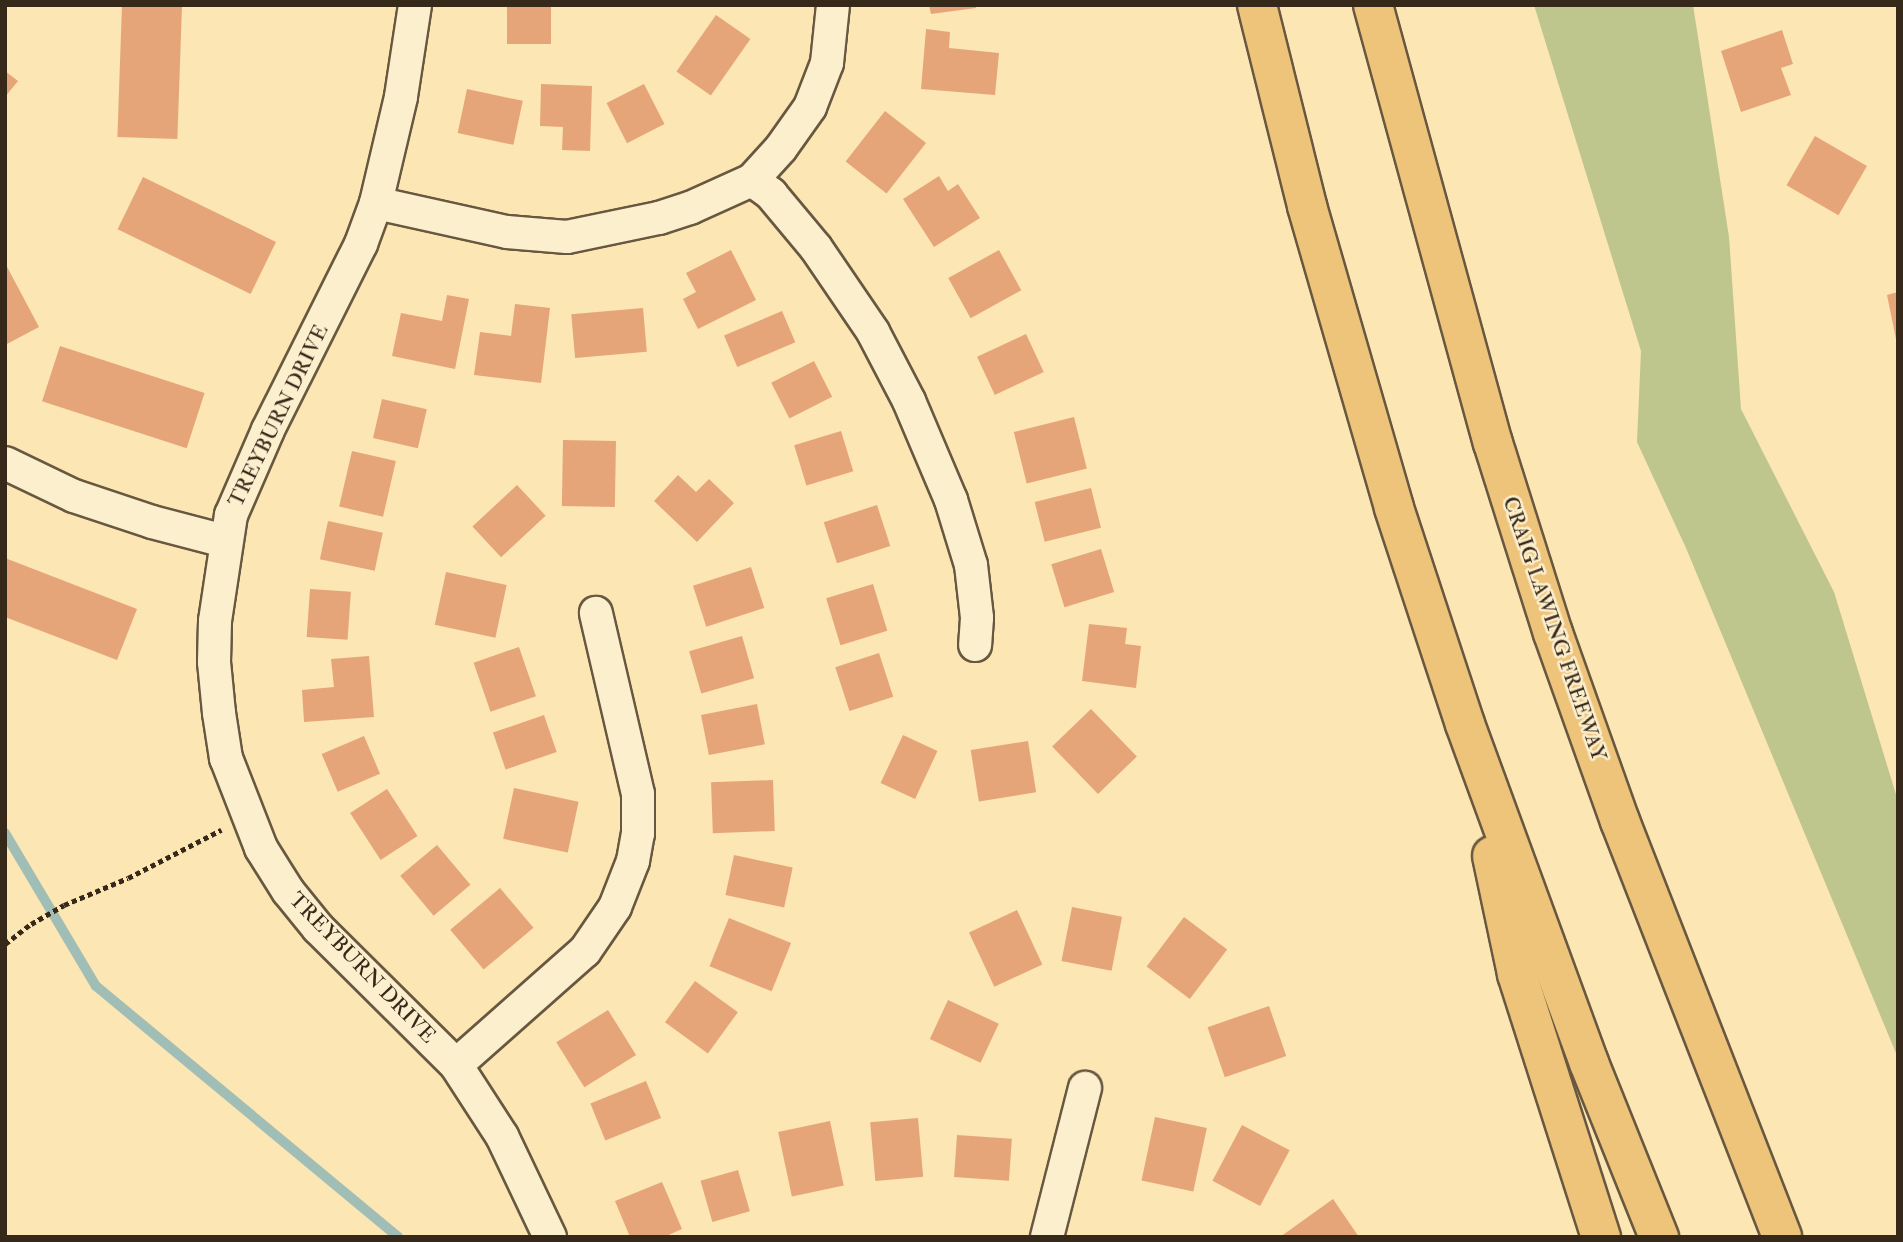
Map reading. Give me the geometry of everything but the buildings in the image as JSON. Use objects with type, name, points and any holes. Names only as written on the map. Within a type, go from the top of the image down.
[{"type":"highway","points":[[1257,5],[1311,220],[1394,508],[1465,724],[1589,1063],[1660,1237]]},
{"type":"highway","name":"CRAIG LAWING FREEWAY","points":[[1373,5],[1493,443],[1553,633],[1620,821],[1782,1237]]},
{"type":"highway","points":[[1465,724],[1517,974],[1601,1237]]},
{"type":"highway","points":[[1707,1050],[1808,1237]]},
{"type":"street","name":"TREYBURN DRIVE","points":[[415,5],[401,97],[376,203],[356,256],[244,480],[225,541],[215,621],[214,662],[226,758],[247,818],[261,848],[288,891],[318,928],[456,1065],[502,1136],[550,1237]]},
{"type":"street","points":[[376,203],[506,232],[567,236],[659,218],[752,180],[781,148],[810,107],[827,63],[832,5]]},
{"type":"street","points":[[752,180],[771,194],[816,248],[873,332],[909,401],[951,500],[971,565],[977,618],[975,645]]},
{"type":"street","points":[[5,463],[74,496],[152,522],[225,541]]},
{"type":"street","points":[[456,1065],[585,951],[615,907],[633,861],[638,834],[638,794],[596,613]]},
{"type":"street","points":[[1047,1237],[1085,1087]]},
{"type":"path","points":[[5,944],[31,923],[247,818]]},
{"type":"green space","points":[[1534,5],[1693,5],[1729,237],[1741,409],[1834,592],[1898,801],[1898,1058],[1686,548],[1637,442],[1641,351]]},
{"type":"waterway","points":[[5,833],[96,986],[398,1237]]}]
